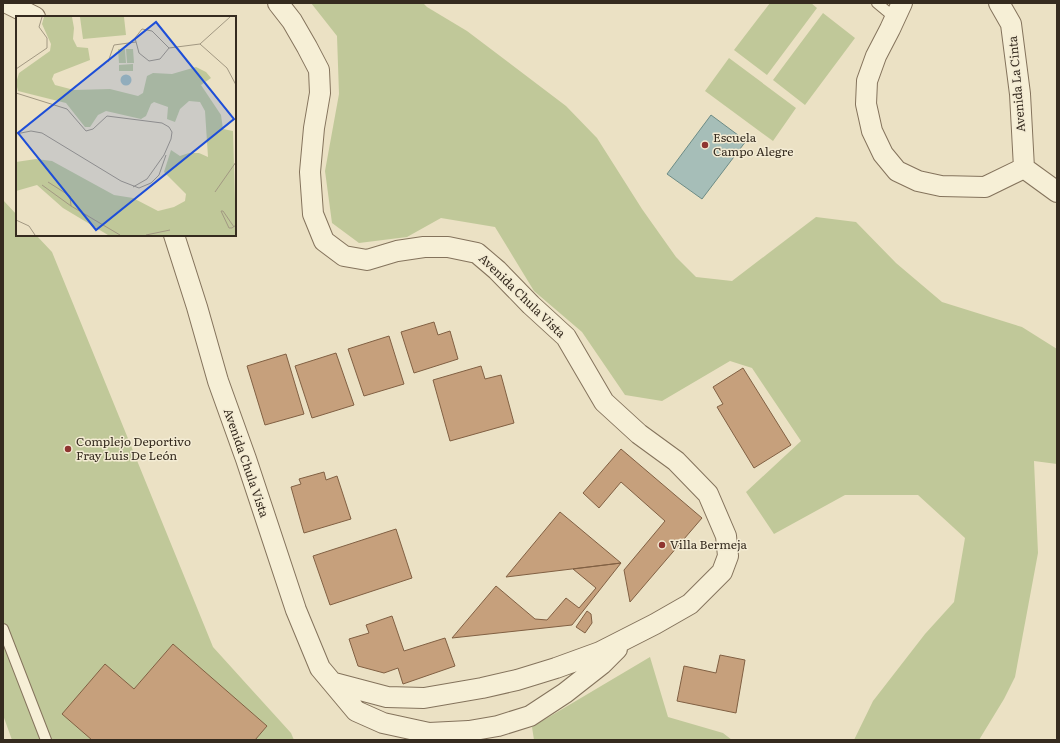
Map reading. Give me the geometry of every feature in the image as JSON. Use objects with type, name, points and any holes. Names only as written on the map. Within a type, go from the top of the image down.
[{"type":"street","points":[[7,3],[33,16]]},
{"type":"street","name":"Avenida Chula Vista","points":[[278,3],[292,21],[319,70],[320,93],[314,128],[310,172],[313,214],[324,241],[344,256],[367,260],[397,251],[424,247],[448,247],[477,253],[497,270],[531,305],[566,337],[604,402],[639,434],[676,461],[708,494],[726,536],[728,556],[722,572],[690,604],[600,652],[556,668],[517,680],[476,690],[424,698],[387,697],[334,683]]},
{"type":"street","name":"Avenida La Cinta","points":[[1000,3],[1011,24],[1020,94],[1024,168]]},
{"type":"street","points":[[899,10],[876,56],[867,81],[866,104],[872,131],[883,154],[898,171],[918,181],[941,186],[985,187],[1024,168],[1057,192]]},
{"type":"street","name":"Avenida Chula Vista","points":[[174,236],[197,307],[218,381],[296,610],[320,668],[356,711],[383,723],[429,733],[469,731],[498,726],[530,716],[559,697],[602,664],[626,638]]},
{"type":"lane","points":[[877,3],[899,10]]},
{"type":"lane","points":[[3,629],[46,740]]},
{"type":"green space","points":[[311,3],[423,3],[427,7],[467,31],[566,106],[597,138],[642,209],[676,257],[696,277],[732,281],[816,217],[856,222],[896,263],[942,302],[1022,327],[1057,349],[1057,464],[1034,461],[1038,553],[1015,677],[1004,699],[979,740],[854,740],[873,701],[925,634],[954,602],[965,538],[918,495],[845,495],[774,534],[746,492],[801,441],[752,368],[730,361],[662,401],[625,395],[582,332],[534,291],[495,227],[441,218],[407,237],[359,243],[332,223],[325,171],[339,94],[337,36]]},
{"type":"green space","points":[[770,3],[811,3],[817,8],[767,75],[734,50]]},
{"type":"green space","points":[[823,13],[855,38],[805,105],[773,80]]},
{"type":"green space","points":[[729,58],[796,108],[773,141],[705,91]]},
{"type":"green space","name":"Complejo Deportivo Fray Luis De León","points":[[3,200],[16,214],[16,236],[37,236],[52,252],[213,647],[291,733],[294,740],[12,740],[3,715]]},
{"type":"green space","points":[[650,657],[668,717],[723,733],[732,740],[534,740],[532,727]]},
{"type":"water","points":[[711,115],[746,141],[702,199],[667,174]]},
{"type":"building","points":[[434,322],[438,335],[450,331],[458,359],[414,373],[401,332]]},
{"type":"building","points":[[389,336],[404,384],[364,396],[348,349]]},
{"type":"building","points":[[336,353],[354,405],[312,418],[295,366]]},
{"type":"building","points":[[286,354],[304,414],[265,425],[247,366]]},
{"type":"building","points":[[481,366],[485,379],[501,375],[514,423],[450,441],[433,380]]},
{"type":"building","points":[[743,368],[791,445],[754,468],[717,407],[723,404],[713,387]]},
{"type":"building","name":"Villa Bermeja","points":[[621,449],[702,518],[630,602],[624,570],[665,521],[621,482],[599,508],[583,493]]},
{"type":"building","points":[[324,472],[326,480],[337,476],[351,519],[304,533],[291,487],[301,484],[299,479]]},
{"type":"building","points":[[560,512],[621,563],[506,577]]},
{"type":"building","points":[[396,529],[412,578],[330,605],[313,556]]},
{"type":"building","points":[[621,563],[572,625],[452,638],[496,586],[535,619],[547,620],[566,598],[579,608],[596,588],[573,569]]},
{"type":"building","points":[[587,611],[591,614],[592,623],[585,633],[576,627]]},
{"type":"building","points":[[392,616],[404,651],[445,638],[455,666],[403,684],[398,668],[384,673],[358,666],[349,639],[369,633],[366,625]]},
{"type":"building","points":[[173,644],[267,726],[255,740],[92,740],[62,714],[105,664],[134,689]]},
{"type":"building","points":[[720,655],[745,660],[736,713],[677,701],[684,666],[716,673]]},
{"type":"place","name":"Escuela Campo Alegre","points":[[705,145]]},
{"type":"place","name":"Complejo Deportivo Fray Luis De León","points":[[68,449]]},
{"type":"place","name":"Villa Bermeja","points":[[662,545]]}]
